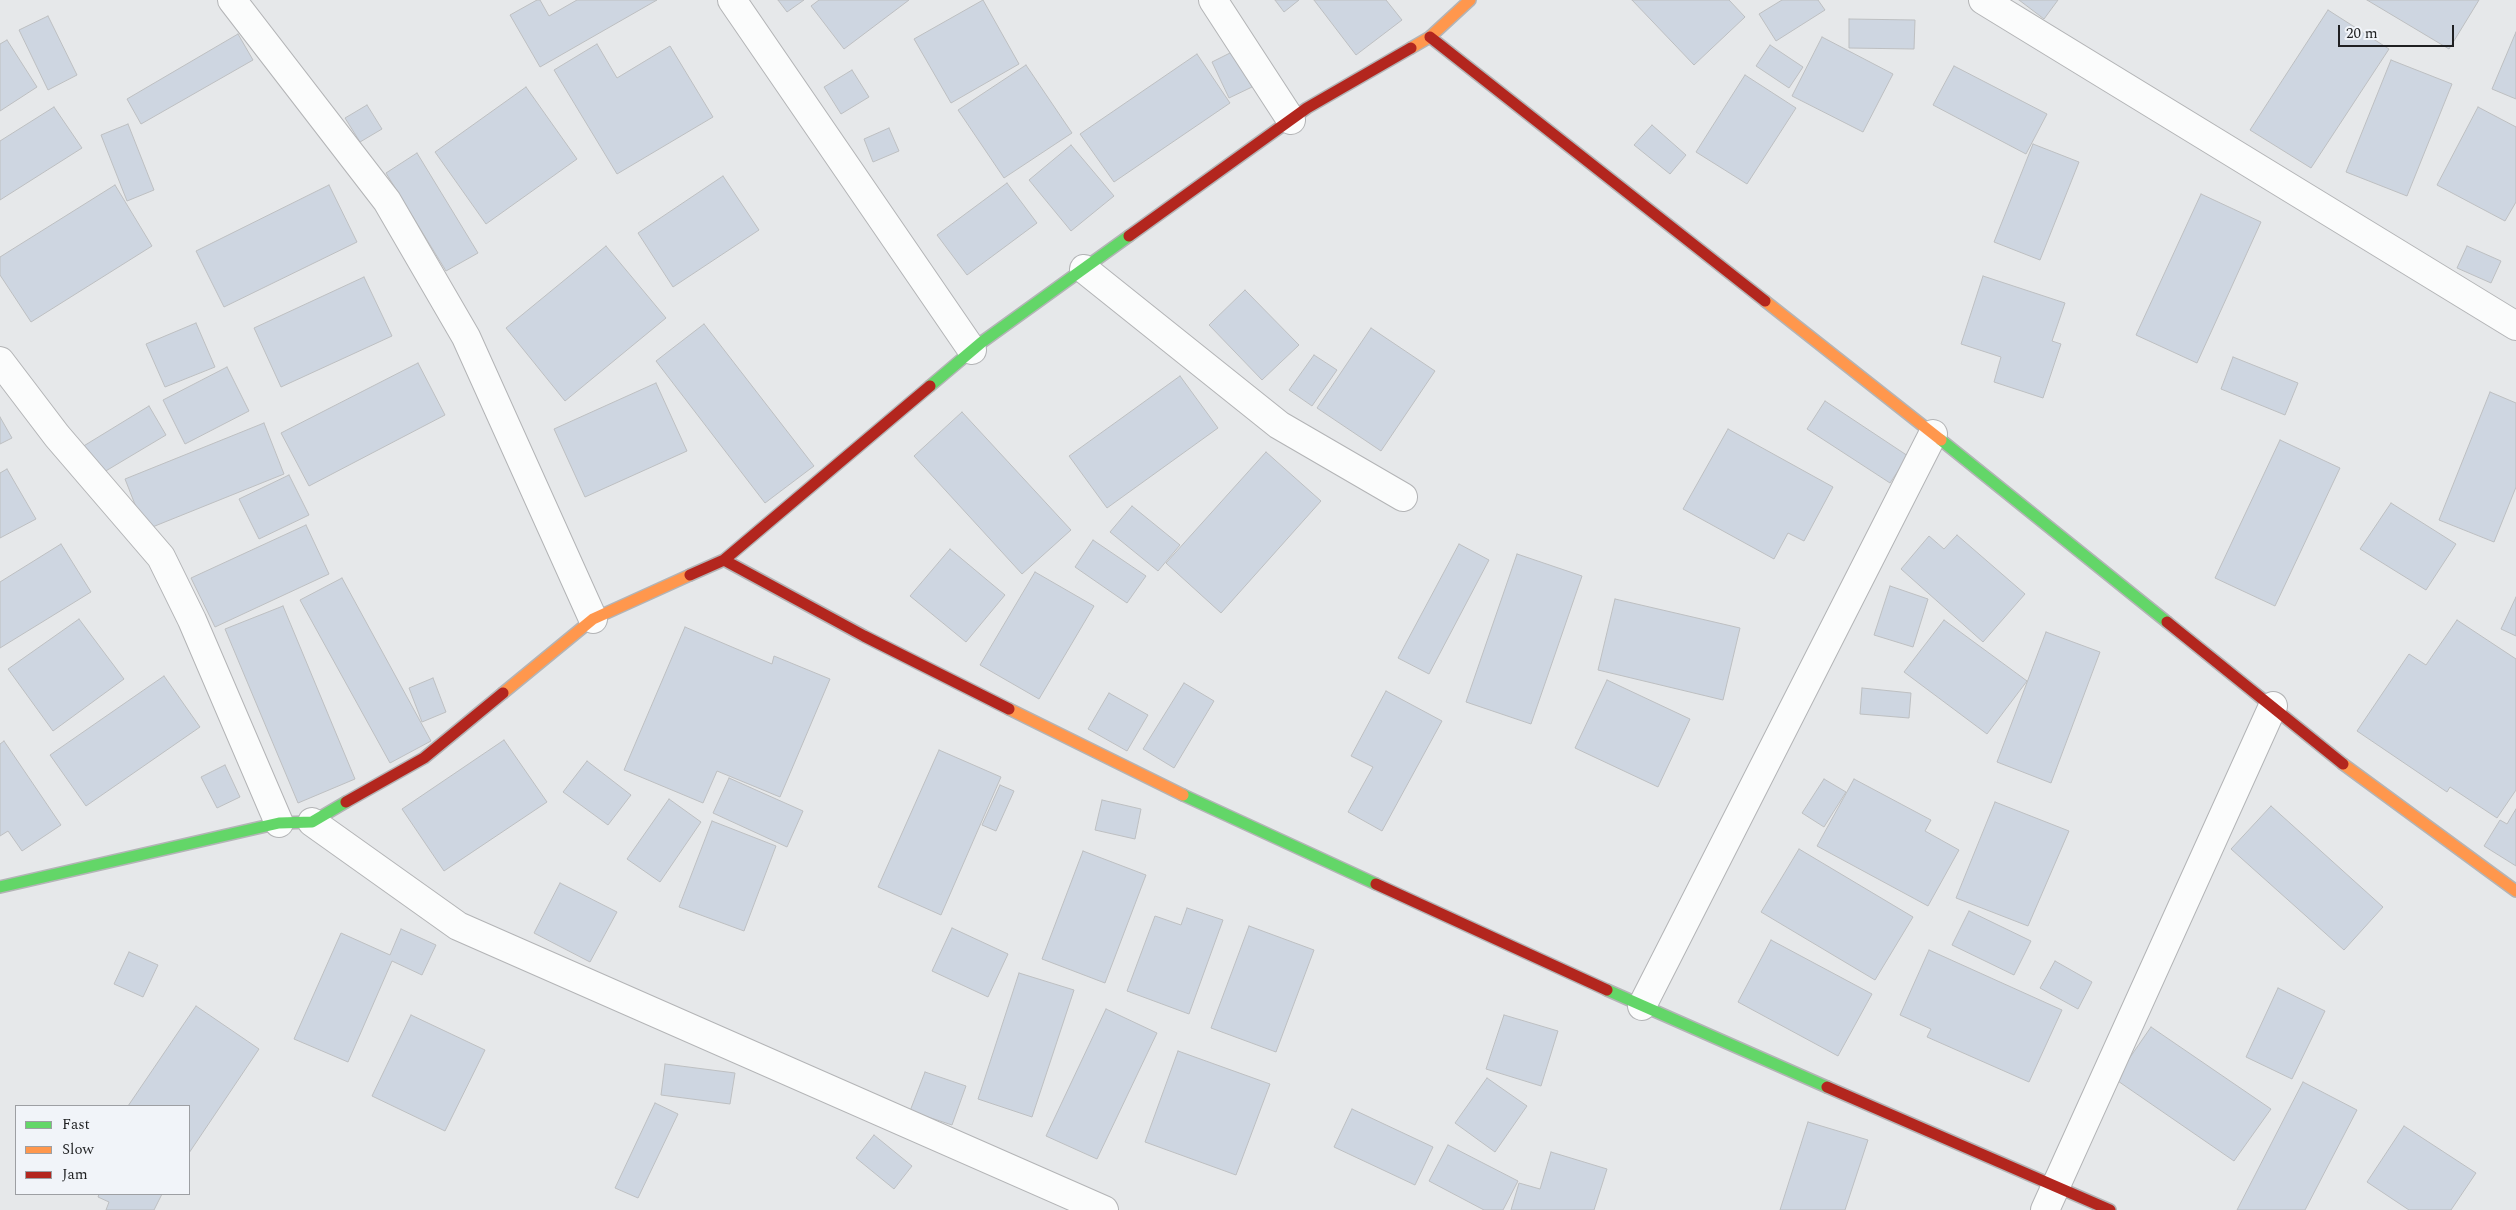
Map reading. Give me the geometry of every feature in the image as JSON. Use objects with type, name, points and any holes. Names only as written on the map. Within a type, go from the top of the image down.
[{"type":"street","points":[[232,0],[387,201],[466,337],[593,619]]},
{"type":"street","points":[[732,0],[972,350]]},
{"type":"street","points":[[1213,0],[1291,120]]},
{"type":"street","points":[[0,887],[279,823],[312,822],[424,758],[593,619],[724,560],[972,350],[1291,120],[1430,37],[1470,0]]},
{"type":"street","points":[[1983,0],[2516,326]]},
{"type":"street","points":[[1430,37],[1933,434],[2273,706],[2363,781],[2516,891]]},
{"type":"street","points":[[1084,269],[1279,425],[1403,497]]},
{"type":"street","points":[[0,361],[58,436],[161,557],[192,620],[279,823]]},
{"type":"street","points":[[1642,1006],[1933,434]]},
{"type":"street","points":[[724,560],[864,636],[1129,770],[1642,1006],[2110,1210]]},
{"type":"street","points":[[2045,1210],[2273,706]]},
{"type":"street","points":[[312,822],[458,926],[1104,1210]]},
{"type":"building","points":[[540,0],[549,16],[577,0],[657,0],[540,67],[510,15]]},
{"type":"building","points":[[778,0],[804,0],[787,12]]},
{"type":"building","points":[[819,0],[909,0],[844,49],[811,6]]},
{"type":"building","points":[[983,0],[1019,64],[951,103],[914,39]]},
{"type":"building","points":[[1275,0],[1299,0],[1284,12]]},
{"type":"building","points":[[1314,0],[1386,0],[1402,20],[1356,55]]},
{"type":"building","points":[[1632,0],[1729,0],[1745,17],[1694,65]]},
{"type":"building","points":[[1782,0],[1818,0],[1825,10],[1776,41],[1759,14]]},
{"type":"building","points":[[2019,0],[2058,0],[2044,19]]},
{"type":"building","points":[[2367,0],[2479,0],[2449,49]]},
{"type":"building","points":[[2328,10],[2389,49],[2311,168],[2250,130]]},
{"type":"building","points":[[48,16],[77,75],[48,90],[19,30]]},
{"type":"building","points":[[1849,19],[1915,20],[1914,49],[1849,48]]},
{"type":"building","points":[[2516,32],[2516,99],[2492,89]]},
{"type":"building","points":[[238,34],[253,60],[141,124],[127,99]]},
{"type":"building","points":[[1822,37],[1893,74],[1863,132],[1792,96]]},
{"type":"building","points":[[7,40],[37,87],[0,111],[0,44]]},
{"type":"building","points":[[597,44],[617,78],[670,46],[713,117],[617,174],[554,70]]},
{"type":"building","points":[[1770,45],[1803,67],[1789,88],[1756,66]]},
{"type":"building","points":[[1234,51],[1252,87],[1229,98],[1212,62]]},
{"type":"building","points":[[1197,54],[1230,103],[1114,182],[1080,134]]},
{"type":"building","points":[[2391,60],[2452,84],[2407,196],[2346,172]]},
{"type":"building","points":[[1026,65],[1072,133],[1004,178],[958,110]]},
{"type":"building","points":[[1954,66],[2047,114],[2026,154],[1933,105]]},
{"type":"building","points":[[852,70],[869,97],[841,114],[824,87]]},
{"type":"building","points":[[1745,75],[1796,108],[1747,184],[1696,152]]},
{"type":"building","points":[[526,87],[577,159],[486,224],[435,152]]},
{"type":"building","points":[[367,105],[382,129],[360,142],[345,118]]},
{"type":"building","points":[[54,107],[82,148],[0,200],[0,141]]},
{"type":"building","points":[[2478,107],[2516,127],[2516,202],[2505,221],[2437,185]]},
{"type":"building","points":[[128,124],[154,190],[127,201],[101,135]]},
{"type":"building","points":[[1652,125],[1686,155],[1670,174],[1634,145]]},
{"type":"building","points":[[889,128],[899,151],[873,162],[864,139]]},
{"type":"building","points":[[2033,144],[2079,162],[2040,260],[1994,242]]},
{"type":"building","points":[[1071,145],[1114,196],[1071,231],[1029,180]]},
{"type":"building","points":[[417,153],[478,253],[446,271],[386,173]]},
{"type":"building","points":[[723,176],[759,230],[673,287],[638,233]]},
{"type":"building","points":[[1007,183],[1037,223],[967,275],[937,235]]},
{"type":"building","points":[[115,185],[152,246],[31,322],[0,275],[0,257]]},
{"type":"building","points":[[329,185],[357,242],[224,307],[196,251]]},
{"type":"building","points":[[2201,194],[2261,222],[2197,363],[2136,335]]},
{"type":"building","points":[[606,246],[666,318],[565,401],[506,328]]},
{"type":"building","points":[[2467,246],[2501,261],[2491,283],[2457,268]]},
{"type":"building","points":[[1983,276],[2065,303],[2052,341],[2061,344],[2043,398],[1994,382],[2001,357],[1961,344]]},
{"type":"building","points":[[364,277],[392,336],[281,387],[254,328]]},
{"type":"building","points":[[1245,290],[1299,345],[1262,380],[1209,325]]},
{"type":"building","points":[[196,323],[215,367],[165,387],[146,344]]},
{"type":"building","points":[[704,324],[814,466],[765,503],[656,361]]},
{"type":"building","points":[[1371,328],[1435,371],[1381,451],[1317,408]]},
{"type":"building","points":[[1314,355],[1337,370],[1312,406],[1289,390]]},
{"type":"building","points":[[2233,357],[2298,383],[2285,415],[2221,389]]},
{"type":"building","points":[[418,363],[445,415],[309,486],[281,433]]},
{"type":"building","points":[[227,367],[249,411],[185,444],[163,400]]},
{"type":"building","points":[[1180,376],[1218,428],[1107,508],[1069,456]]},
{"type":"building","points":[[656,383],[687,451],[585,497],[554,429]]},
{"type":"building","points":[[2490,392],[2516,403],[2516,487],[2494,542],[2439,520]]},
{"type":"building","points":[[1825,401],[1908,456],[1890,483],[1807,429]]},
{"type":"building","points":[[149,406],[166,435],[99,475],[82,447]]},
{"type":"building","points":[[962,412],[1071,530],[1022,574],[914,456]]},
{"type":"building","points":[[0,417],[12,438],[0,444]]},
{"type":"building","points":[[264,423],[284,474],[145,530],[125,479]]},
{"type":"building","points":[[1728,429],[1833,487],[1804,541],[1788,533],[1774,559],[1683,509]]},
{"type":"building","points":[[2280,440],[2340,468],[2275,606],[2215,578]]},
{"type":"building","points":[[1266,452],[1321,501],[1221,613],[1166,563]]},
{"type":"building","points":[[7,469],[36,519],[0,538],[0,473]]},
{"type":"building","points":[[289,475],[309,515],[259,539],[239,499]]},
{"type":"building","points":[[2391,503],[2456,544],[2426,590],[2360,549]]},
{"type":"building","points":[[1132,506],[1180,545],[1158,571],[1110,532]]},
{"type":"building","points":[[306,525],[329,574],[215,627],[191,578]]},
{"type":"building","points":[[1957,535],[2025,594],[1983,642],[1901,569],[1929,536],[1944,549]]},
{"type":"building","points":[[1093,540],[1146,576],[1127,603],[1075,567]]},
{"type":"building","points":[[61,544],[91,592],[0,648],[0,582]]},
{"type":"building","points":[[1459,544],[1489,560],[1429,674],[1398,658]]},
{"type":"building","points":[[950,549],[1005,595],[966,642],[910,596]]},
{"type":"building","points":[[1517,554],[1582,576],[1531,724],[1466,702]]},
{"type":"building","points":[[1035,572],[1094,606],[1039,699],[980,665]]},
{"type":"building","points":[[342,578],[431,741],[390,763],[300,600]]},
{"type":"building","points":[[1890,586],[1928,599],[1913,647],[1874,635]]},
{"type":"building","points":[[2516,597],[2516,636],[2501,629]]},
{"type":"building","points":[[1615,599],[1740,628],[1723,700],[1598,670]]},
{"type":"building","points":[[283,606],[355,779],[298,803],[225,629]]},
{"type":"building","points":[[79,619],[124,679],[53,731],[8,669]]},
{"type":"building","points":[[1944,620],[2027,681],[1987,734],[1904,672]]},
{"type":"building","points":[[2457,620],[2516,659],[2516,790],[2497,818],[2450,787],[2447,792],[2357,731],[2409,654],[2426,665]]},
{"type":"building","points":[[685,627],[772,664],[774,656],[830,679],[780,797],[717,771],[703,803],[624,770]]},
{"type":"building","points":[[2046,632],[2100,652],[2051,783],[1997,762]]},
{"type":"building","points":[[164,676],[200,727],[86,806],[50,755]]},
{"type":"building","points":[[433,678],[446,712],[422,722],[409,688]]},
{"type":"building","points":[[1607,680],[1690,719],[1658,787],[1575,748]]},
{"type":"building","points":[[1184,683],[1214,701],[1174,768],[1143,749]]},
{"type":"building","points":[[1862,688],[1911,693],[1909,718],[1860,714]]},
{"type":"building","points":[[1386,691],[1442,721],[1382,831],[1348,812],[1373,767],[1351,756]]},
{"type":"building","points":[[1109,693],[1148,715],[1127,751],[1088,729]]},
{"type":"building","points":[[504,740],[547,802],[444,871],[402,809]]},
{"type":"building","points":[[4,741],[61,825],[22,851],[8,831],[0,836],[0,744]]},
{"type":"building","points":[[939,750],[1001,777],[941,915],[878,887]]},
{"type":"building","points":[[587,761],[631,795],[608,825],[563,792]]},
{"type":"building","points":[[225,765],[240,797],[217,808],[201,777]]},
{"type":"building","points":[[729,778],[803,811],[787,847],[713,813]]},
{"type":"building","points":[[1824,779],[1846,792],[1824,827],[1802,813]]},
{"type":"building","points":[[1854,779],[1931,820],[1925,831],[1959,850],[1928,906],[1817,846]]},
{"type":"building","points":[[1000,785],[1014,791],[996,831],[982,825]]},
{"type":"building","points":[[669,799],[701,822],[660,882],[627,859]]},
{"type":"building","points":[[1102,800],[1141,809],[1135,839],[1095,830]]},
{"type":"building","points":[[1995,802],[2069,831],[2028,926],[1956,898]]},
{"type":"building","points":[[2271,806],[2383,907],[2344,950],[2231,849]]},
{"type":"building","points":[[2516,809],[2516,866],[2484,846],[2500,820],[2507,824]]},
{"type":"building","points":[[712,821],[776,846],[744,931],[679,907]]},
{"type":"building","points":[[1799,849],[1913,917],[1875,980],[1761,912]]},
{"type":"building","points":[[1083,851],[1146,875],[1105,983],[1042,959]]},
{"type":"building","points":[[560,883],[617,912],[590,962],[534,933]]},
{"type":"building","points":[[1187,908],[1223,920],[1189,1014],[1127,991],[1155,916],[1181,925]]},
{"type":"building","points":[[1969,911],[2031,941],[2014,975],[1952,945]]},
{"type":"building","points":[[1249,926],[1314,950],[1276,1052],[1211,1028]]},
{"type":"building","points":[[952,928],[1008,954],[988,997],[932,971]]},
{"type":"building","points":[[401,929],[436,945],[422,975],[392,961],[348,1062],[294,1039],[341,933],[390,955]]},
{"type":"building","points":[[1771,940],[1872,994],[1838,1056],[1738,1002]]},
{"type":"building","points":[[1929,950],[2062,1010],[2029,1082],[1927,1037],[1931,1029],[1900,1015]]},
{"type":"building","points":[[129,952],[158,965],[143,997],[114,984]]},
{"type":"building","points":[[2055,961],[2092,982],[2078,1009],[2040,988]]},
{"type":"building","points":[[1019,973],[1074,990],[1032,1117],[978,1099]]},
{"type":"building","points":[[2278,988],[2325,1011],[2292,1079],[2246,1057]]},
{"type":"building","points":[[196,1006],[259,1049],[190,1152],[190,1105],[129,1105]]},
{"type":"building","points":[[1106,1009],[1157,1033],[1097,1159],[1046,1136]]},
{"type":"building","points":[[411,1015],[485,1050],[445,1131],[372,1096]]},
{"type":"building","points":[[1504,1015],[1558,1031],[1541,1086],[1486,1069]]},
{"type":"building","points":[[2151,1027],[2271,1109],[2234,1161],[2115,1079]]},
{"type":"building","points":[[1178,1051],[1270,1084],[1236,1175],[1145,1142]]},
{"type":"building","points":[[665,1064],[735,1073],[730,1104],[661,1095]]},
{"type":"building","points":[[925,1072],[966,1086],[952,1125],[910,1111]]},
{"type":"building","points":[[1487,1078],[1527,1106],[1495,1152],[1455,1123]]},
{"type":"building","points":[[2303,1082],[2357,1110],[2305,1210],[2237,1210]]},
{"type":"building","points":[[655,1103],[678,1114],[638,1198],[615,1188]]},
{"type":"building","points":[[1352,1109],[1433,1147],[1415,1185],[1334,1147]]},
{"type":"building","points":[[1808,1122],[1868,1140],[1845,1210],[1780,1210]]},
{"type":"building","points":[[2404,1126],[2476,1173],[2451,1210],[2409,1210],[2367,1182]]},
{"type":"building","points":[[874,1135],[912,1166],[894,1189],[856,1158]]},
{"type":"building","points":[[1448,1145],[1518,1181],[1503,1210],[1484,1210],[1429,1181]]},
{"type":"building","points":[[1551,1152],[1607,1169],[1594,1210],[1511,1210],[1519,1183],[1540,1189]]},
{"type":"building","points":[[99,1195],[162,1195],[154,1210],[106,1210],[109,1202],[98,1197]]},
{"type":"traffic: fast","points":[[930,386],[982,342],[1129,236]]},
{"type":"traffic: fast","points":[[1941,440],[2167,622]]},
{"type":"traffic: fast","points":[[1183,795],[1376,884]]},
{"type":"traffic: fast","points":[[0,887],[279,823],[312,822],[346,802]]},
{"type":"traffic: fast","points":[[1607,990],[1827,1087]]},
{"type":"traffic: slow","points":[[1411,48],[1430,37],[1470,0]]},
{"type":"traffic: slow","points":[[1765,301],[1941,440]]},
{"type":"traffic: slow","points":[[503,693],[593,619],[690,575]]},
{"type":"traffic: slow","points":[[1009,709],[1183,795]]},
{"type":"traffic: slow","points":[[2343,764],[2516,891]]},
{"type":"traffic: jam","points":[[1430,37],[1765,301]]},
{"type":"traffic: jam","points":[[1129,236],[1307,108],[1411,48]]},
{"type":"traffic: jam","points":[[690,575],[724,560],[930,386]]},
{"type":"traffic: jam","points":[[724,560],[864,636],[1009,709]]},
{"type":"traffic: jam","points":[[2167,622],[2343,764]]},
{"type":"traffic: jam","points":[[346,802],[424,758],[503,693]]},
{"type":"traffic: jam","points":[[1376,884],[1607,990]]},
{"type":"traffic: jam","points":[[1827,1087],[2110,1210]]}]
